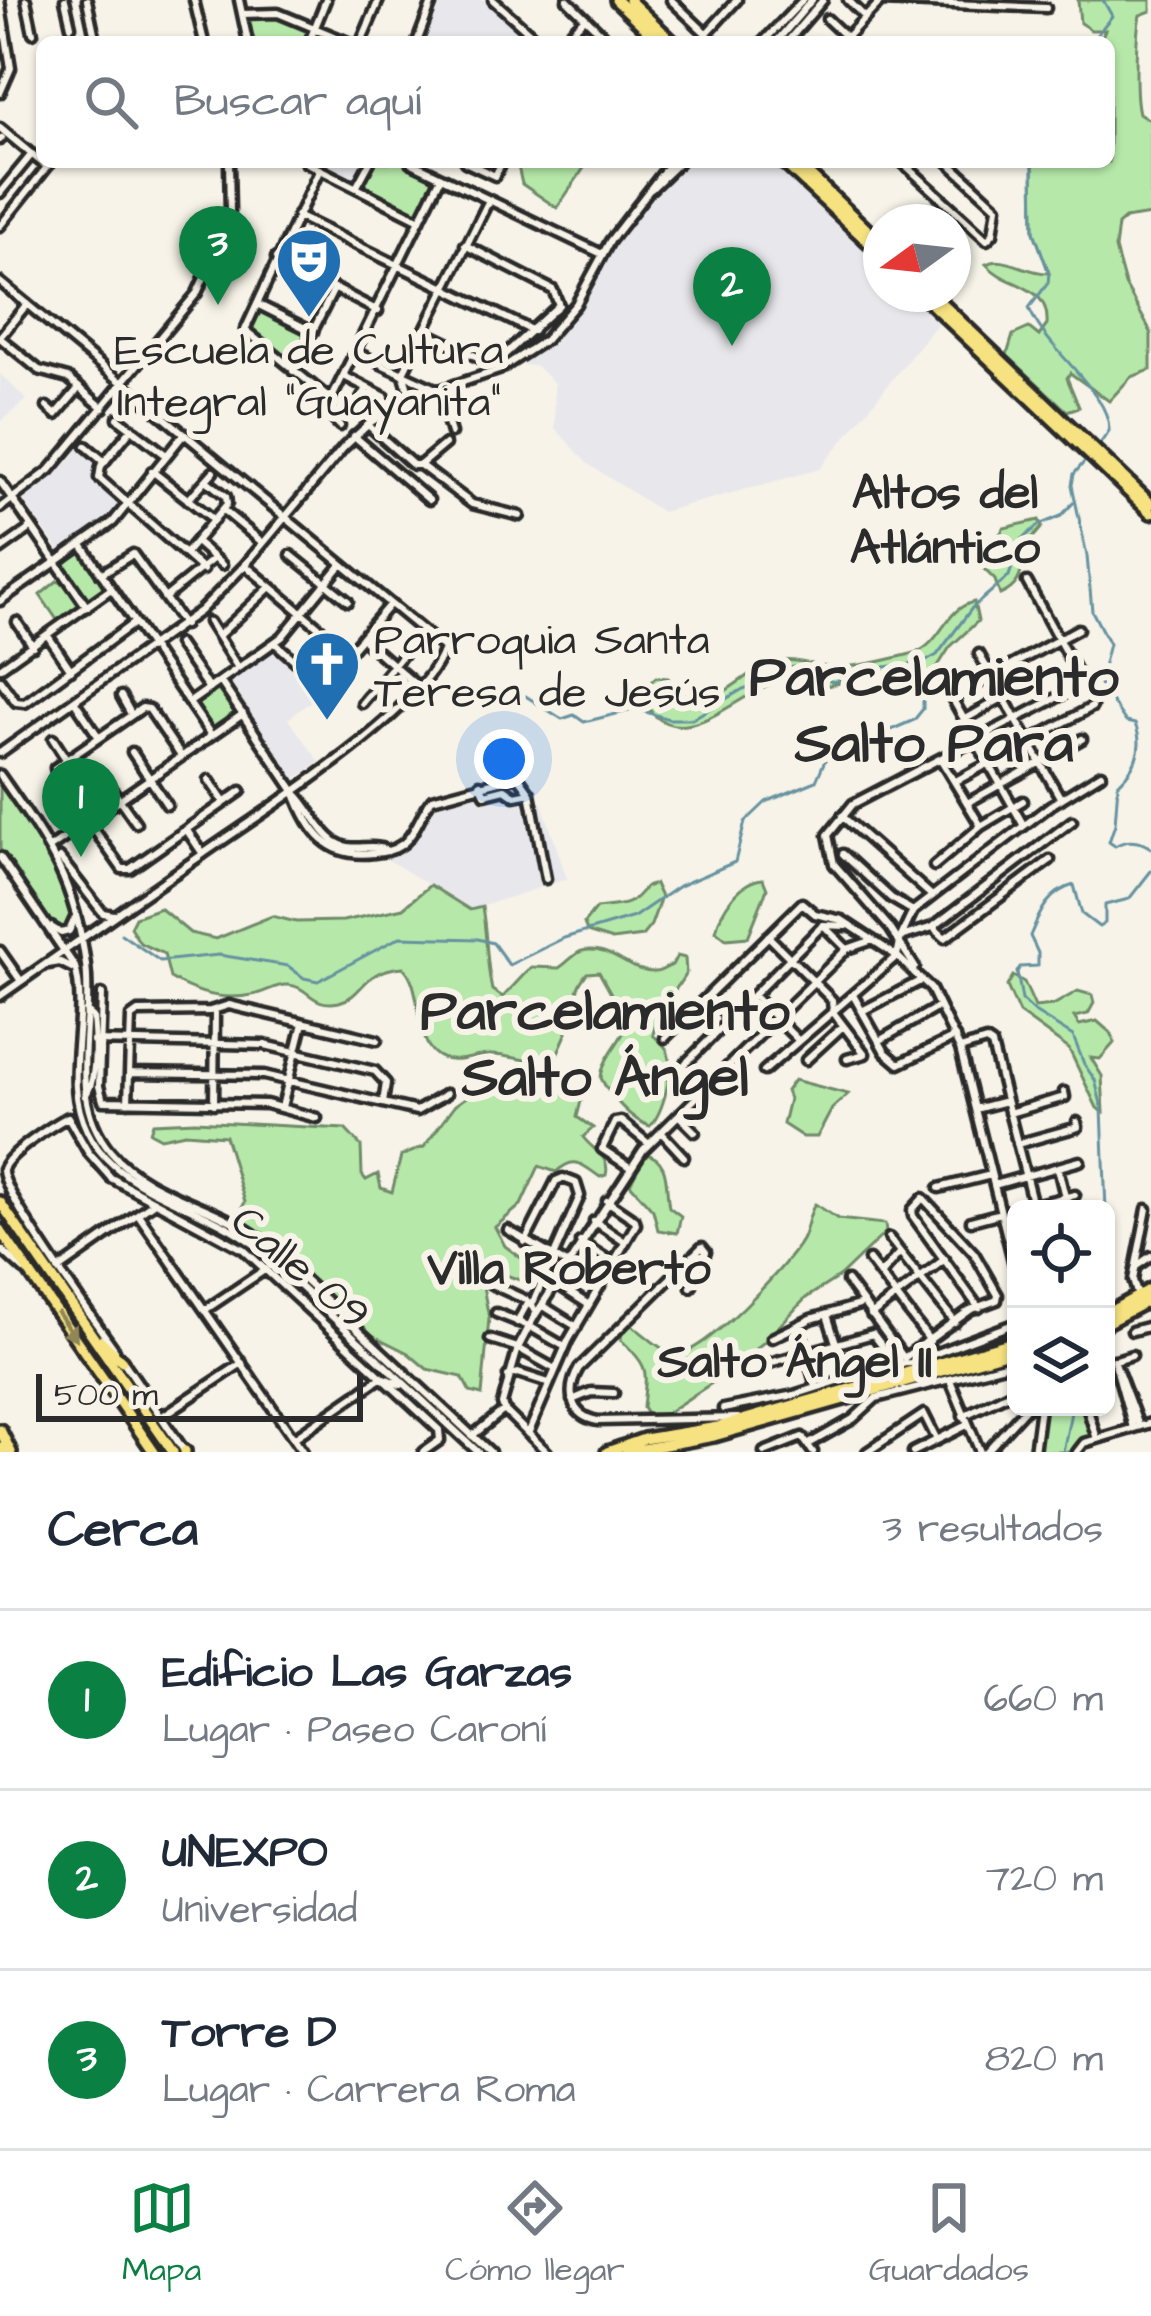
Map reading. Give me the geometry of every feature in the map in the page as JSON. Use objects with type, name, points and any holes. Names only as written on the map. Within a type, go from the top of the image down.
[{"type":"main road","points":[[616,0],[655,36]]},
{"type":"main road","points":[[628,0],[667,36]]},
{"type":"main road","points":[[789,168],[863,237]]},
{"type":"main road","points":[[802,168],[863,226]]},
{"type":"main road","points":[[941,312],[1087,445]]},
{"type":"main road","points":[[950,312],[1151,513]]},
{"type":"main road","points":[[1102,461],[1151,504]]},
{"type":"main road","points":[[0,1202],[172,1452]]},
{"type":"main road","points":[[0,1230],[154,1452]]},
{"type":"main road","points":[[1115,1313],[1151,1289]]},
{"type":"main road","points":[[1115,1315],[1151,1299]]},
{"type":"main road","points":[[79,1317],[122,1360]]},
{"type":"main road","points":[[627,1452],[709,1437],[1007,1344]]},
{"type":"main road","points":[[607,1452],[697,1426],[754,1417],[795,1400],[1007,1352]]},
{"type":"main road","points":[[0,1430],[4,1450]]},
{"type":"street","points":[[0,0],[11,68],[0,93]]},
{"type":"street","points":[[26,0],[33,34]]},
{"type":"street","points":[[65,0],[71,26]]},
{"type":"street","points":[[87,0],[95,36]]},
{"type":"street","points":[[194,0],[202,36]]},
{"type":"street","points":[[239,0],[247,36]]},
{"type":"street","points":[[311,36],[326,0]]},
{"type":"street","points":[[364,36],[379,0]]},
{"type":"street","points":[[419,36],[433,0]]},
{"type":"street","points":[[493,0],[533,36]]},
{"type":"street","points":[[567,0],[604,36]]},
{"type":"street","points":[[670,0],[708,36]]},
{"type":"street","points":[[706,34],[737,0]]},
{"type":"street","points":[[769,36],[803,0]]},
{"type":"street","points":[[785,36],[812,0]]},
{"type":"street","points":[[786,36],[823,0]]},
{"type":"street","points":[[848,0],[866,17]]},
{"type":"street","points":[[847,36],[881,1],[1046,8]]},
{"type":"street","points":[[242,14],[278,13],[335,36]]},
{"type":"street","points":[[567,36],[585,18]]},
{"type":"street","points":[[827,19],[841,36]]},
{"type":"street","points":[[1,135],[36,156]]},
{"type":"street","points":[[0,193],[32,154]]},
{"type":"street","points":[[0,226],[46,168]]},
{"type":"street","points":[[0,508],[50,470],[182,312],[210,270],[230,212],[230,168]]},
{"type":"street","points":[[357,186],[367,168]]},
{"type":"street","points":[[422,168],[603,255]]},
{"type":"street","points":[[453,182],[460,168]]},
{"type":"street","points":[[400,404],[500,370],[528,354],[564,320],[640,200],[667,168]]},
{"type":"street","points":[[909,168],[987,240],[993,234],[997,207],[955,168]]},
{"type":"street","points":[[331,400],[245,326],[320,169],[420,220]]},
{"type":"street","points":[[340,426],[328,415],[331,400],[441,177]]},
{"type":"street","points":[[0,753],[184,625],[220,594],[354,436],[410,394],[403,373],[488,200]]},
{"type":"street","points":[[297,216],[533,332]]},
{"type":"street","points":[[423,332],[490,363],[556,312],[558,294],[465,245]]},
{"type":"street","points":[[277,257],[378,310]]},
{"type":"street","points":[[0,282],[444,648],[382,725],[0,995]]},
{"type":"street","points":[[293,370],[334,289]]},
{"type":"street","points":[[27,304],[0,338],[39,370],[59,374],[103,408]]},
{"type":"street","points":[[256,304],[313,332]]},
{"type":"street","points":[[358,352],[438,390],[451,433]]},
{"type":"street","points":[[345,376],[386,398]]},
{"type":"street","points":[[46,407],[56,416],[79,388]]},
{"type":"street","points":[[359,403],[367,388]]},
{"type":"street","points":[[118,418],[166,454]]},
{"type":"street","points":[[368,425],[413,466],[445,444]]},
{"type":"street","points":[[132,428],[99,473],[103,484],[203,570]]},
{"type":"street","points":[[0,601],[112,521],[184,434]]},
{"type":"street","points":[[354,436],[429,500]]},
{"type":"street","points":[[86,446],[105,462]]},
{"type":"street","points":[[420,464],[472,504],[520,516]]},
{"type":"street","points":[[152,471],[214,520]]},
{"type":"street","points":[[188,500],[213,472]]},
{"type":"street","points":[[184,554],[227,501],[206,480]]},
{"type":"street","points":[[0,481],[87,607]]},
{"type":"street","points":[[223,510],[263,543]]},
{"type":"street","points":[[0,550],[33,527]]},
{"type":"street","points":[[196,542],[222,565]]},
{"type":"street","points":[[82,544],[212,735]]},
{"type":"street","points":[[101,574],[129,554],[137,556],[184,625]]},
{"type":"street","points":[[291,555],[348,601]]},
{"type":"street","points":[[166,597],[214,558]]},
{"type":"street","points":[[245,565],[321,629]]},
{"type":"street","points":[[190,702],[275,643],[341,565]]},
{"type":"street","points":[[1007,1229],[956,1037],[900,939],[834,864],[827,840],[853,804],[1083,684],[1027,582]]},
{"type":"street","points":[[218,636],[270,587]]},
{"type":"street","points":[[0,668],[111,589]]},
{"type":"street","points":[[275,643],[322,680],[390,604]]},
{"type":"street","points":[[17,622],[33,646]]},
{"type":"street","points":[[209,622],[238,668]]},
{"type":"street","points":[[0,680],[20,704],[134,623]]},
{"type":"street","points":[[952,698],[1078,629]]},
{"type":"street","points":[[48,636],[71,670]]},
{"type":"street","points":[[362,638],[417,686]]},
{"type":"street","points":[[178,644],[208,689]]},
{"type":"street","points":[[362,703],[404,653]]},
{"type":"street","points":[[979,654],[1061,799]]},
{"type":"street","points":[[220,681],[321,838],[334,850],[351,856],[388,851],[405,843],[432,799],[518,776],[530,793],[546,879]]},
{"type":"street","points":[[943,682],[1024,826]]},
{"type":"street","points":[[964,720],[1025,685]]},
{"type":"street","points":[[121,696],[131,714]]},
{"type":"street","points":[[75,702],[98,736]]},
{"type":"street","points":[[956,781],[1092,707]]},
{"type":"street","points":[[181,756],[146,708],[55,768],[118,866],[126,870],[241,791]]},
{"type":"street","points":[[50,848],[243,714]]},
{"type":"street","points":[[53,739],[66,759]]},
{"type":"street","points":[[969,802],[1082,739]]},
{"type":"street","points":[[132,752],[167,805]]},
{"type":"street","points":[[941,760],[981,826]]},
{"type":"street","points":[[764,1071],[897,956],[913,911],[1101,774]]},
{"type":"street","points":[[0,775],[64,872],[87,975],[85,1096],[98,1134],[122,1163],[254,1234],[490,1452]]},
{"type":"street","points":[[102,776],[136,823]]},
{"type":"street","points":[[209,781],[225,803]]},
{"type":"street","points":[[480,784],[485,794],[505,789],[515,796],[530,793]]},
{"type":"street","points":[[934,866],[981,826],[1023,801]]},
{"type":"street","points":[[842,816],[932,896]]},
{"type":"street","points":[[900,939],[933,927],[1072,821]]},
{"type":"street","points":[[187,831],[203,854]]},
{"type":"street","points":[[933,927],[945,938],[1053,864],[1039,847]]},
{"type":"street","points":[[50,848],[108,916],[128,907]]},
{"type":"street","points":[[843,854],[891,898],[913,911]]},
{"type":"street","points":[[0,857],[77,973],[76,1087],[86,1129],[117,1170],[255,1245],[478,1452]]},
{"type":"street","points":[[94,903],[94,931]]},
{"type":"street","points":[[665,1038],[802,903],[847,949]]},
{"type":"street","points":[[44,921],[66,932],[73,926],[75,913]]},
{"type":"street","points":[[815,914],[833,916],[854,927],[921,976]]},
{"type":"street","points":[[703,1092],[684,1065],[823,925],[854,927]]},
{"type":"street","points":[[768,936],[833,1002],[833,1012],[865,1054],[847,1059]]},
{"type":"street","points":[[518,1322],[555,1283],[649,1144],[847,949],[873,940]]},
{"type":"street","points":[[58,942],[78,941]]},
{"type":"street","points":[[0,951],[21,981]]},
{"type":"street","points":[[44,965],[65,963],[77,973]]},
{"type":"street","points":[[862,1011],[921,976]]},
{"type":"street","points":[[85,1096],[92,1087],[102,994]]},
{"type":"street","points":[[853,995],[889,1057],[902,1064],[956,1037]]},
{"type":"street","points":[[706,996],[731,1019]]},
{"type":"street","points":[[754,996],[799,1041]]},
{"type":"street","points":[[128,1102],[131,1017],[136,1012],[215,1010],[229,1005],[377,1040]]},
{"type":"street","points":[[879,1041],[940,1006]]},
{"type":"street","points":[[214,1103],[215,1010]]},
{"type":"street","points":[[86,1011],[93,1018],[100,1098],[106,1102],[282,1107],[316,1118]]},
{"type":"street","points":[[282,1107],[303,1023]]},
{"type":"street","points":[[806,1060],[843,1025]]},
{"type":"street","points":[[960,1048],[986,1041],[992,1045],[1032,1200]]},
{"type":"street","points":[[97,1042],[265,1045],[375,1071],[386,1083],[383,1103]]},
{"type":"street","points":[[130,1073],[254,1075],[418,1111],[446,1094]]},
{"type":"street","points":[[1009,1113],[1065,1096],[1064,1091]]},
{"type":"street","points":[[975,1109],[1006,1101]]},
{"type":"street","points":[[679,1115],[695,1132]]},
{"type":"street","name":"Calle 09","points":[[58,1270],[4,1187],[2,1174],[7,1162],[68,1117],[103,1170],[153,1203],[237,1244],[439,1430],[440,1439],[423,1452]]},
{"type":"street","points":[[631,1168],[602,1149],[615,1122],[621,1121],[649,1144]]},
{"type":"street","points":[[1017,1144],[1078,1127],[1077,1122]]},
{"type":"street","points":[[661,1132],[684,1157]]},
{"type":"street","points":[[994,1185],[1080,1161]]},
{"type":"street","points":[[1058,1168],[1065,1198]]},
{"type":"street","points":[[939,1188],[992,1175]]},
{"type":"street","points":[[526,1242],[556,1181],[572,1180],[580,1196],[551,1256],[502,1399],[504,1410],[547,1452]]},
{"type":"street","points":[[1058,1200],[1075,1195]]},
{"type":"street","points":[[847,1282],[902,1357],[997,1300],[974,1253],[925,1198],[912,1210],[913,1216],[979,1308]]},
{"type":"street","points":[[528,1434],[565,1348],[636,1222],[607,1201]]},
{"type":"street","points":[[153,1203],[58,1270],[185,1452]]},
{"type":"street","points":[[179,1204],[210,1229]]},
{"type":"street","points":[[1138,1297],[1133,1284],[1148,1209]]},
{"type":"street","points":[[971,1221],[1001,1213]]},
{"type":"street","points":[[139,1214],[303,1452]]},
{"type":"street","points":[[594,1221],[625,1242]]},
{"type":"street","points":[[508,1230],[600,1282]]},
{"type":"street","points":[[889,1238],[955,1322]]},
{"type":"street","points":[[580,1242],[613,1262]]},
{"type":"street","points":[[691,1287],[706,1252],[702,1247],[579,1368],[571,1384],[572,1400],[580,1414],[592,1421],[697,1426]]},
{"type":"street","points":[[0,1248],[33,1278]]},
{"type":"street","points":[[880,1274],[900,1252]]},
{"type":"street","points":[[1138,1264],[1151,1256]]},
{"type":"street","points":[[871,1315],[946,1259]]},
{"type":"street","points":[[869,1260],[932,1340],[967,1425],[985,1452],[1019,1416]]},
{"type":"street","points":[[205,1310],[266,1269]]},
{"type":"street","points":[[555,1283],[589,1305]]},
{"type":"street","points":[[491,1284],[577,1327]]},
{"type":"street","points":[[772,1338],[859,1305]]},
{"type":"street","points":[[496,1313],[565,1348]]},
{"type":"street","points":[[827,1315],[847,1377]]},
{"type":"street","points":[[799,1324],[816,1387]]},
{"type":"street","points":[[1132,1331],[1151,1327]]},
{"type":"street","points":[[764,1452],[800,1438],[811,1448],[876,1398],[945,1366],[1007,1328]]},
{"type":"street","points":[[741,1371],[875,1335],[895,1363]]},
{"type":"street","points":[[490,1339],[518,1348],[555,1370]]},
{"type":"street","points":[[1132,1354],[1116,1360],[1136,1427]]},
{"type":"street","points":[[161,1417],[242,1363]]},
{"type":"street","points":[[723,1409],[795,1400],[816,1387],[895,1363],[1007,1363]]},
{"type":"street","points":[[508,1376],[518,1373],[549,1383]]},
{"type":"street","points":[[293,1438],[382,1377],[411,1390]]},
{"type":"street","points":[[572,1400],[591,1393],[614,1393]]},
{"type":"street","points":[[963,1416],[1007,1394]]},
{"type":"street","points":[[472,1436],[504,1410]]},
{"type":"street","points":[[867,1452],[923,1414],[937,1440]]},
{"type":"street","points":[[1034,1452],[1039,1416]]},
{"type":"street","points":[[1090,1416],[1096,1439]]},
{"type":"street","points":[[1077,1452],[1081,1444],[1151,1423]]},
{"type":"street","points":[[913,1452],[967,1425]]},
{"type":"street","points":[[883,1442],[889,1452]]},
{"type":"shaded area","points":[[440,0],[483,0],[524,36],[426,36]]},
{"type":"shaded area","points":[[321,168],[366,168],[356,185]]},
{"type":"shaded area","points":[[676,168],[785,168],[863,244],[863,312],[934,312],[941,319],[820,469],[662,512],[588,464],[555,428],[554,383],[536,366],[522,365],[567,327],[635,210]]},
{"type":"shaded area","points":[[0,374],[27,400],[0,422]]},
{"type":"shaded area","points":[[81,444],[101,460],[95,483],[119,504],[103,523],[61,553],[23,500],[70,460]]},
{"type":"shaded area","points":[[273,652],[324,691],[288,719],[320,762],[295,779],[230,682]]},
{"type":"shaded area","points":[[518,779],[530,806],[542,803],[567,879],[470,910],[388,860],[388,851],[405,843],[428,802]]},
{"type":"green space","points":[[1078,0],[1151,0],[1151,11],[1140,15],[1136,79],[1139,113],[1151,121],[1151,215],[1125,219],[1118,225],[1115,249],[1125,285],[1151,332],[1151,370],[1131,377],[1109,401],[1070,373],[1067,378],[1079,407],[1067,411],[1007,355],[1013,335],[1029,328],[1039,336],[1047,325],[1042,301],[986,264],[1000,261],[1049,273],[1034,232],[1033,168],[1115,168],[1115,36],[1102,36],[1105,30],[1091,30],[1080,23]]},
{"type":"green space","points":[[269,12],[314,28],[311,36],[248,36],[243,15]]},
{"type":"green space","points":[[368,168],[422,168],[437,175],[417,217],[359,186]]},
{"type":"green space","points":[[518,168],[584,168],[557,208],[522,184]]},
{"type":"green space","points":[[259,310],[307,334],[295,359],[285,361],[254,332],[251,327]]},
{"type":"green space","points":[[1039,520],[1042,527],[1029,543],[1019,578],[1000,595],[995,580],[983,568],[988,551],[1004,528]]},
{"type":"green space","points":[[79,551],[104,583],[101,593],[90,601],[64,565]]},
{"type":"green space","points":[[57,581],[65,584],[79,604],[78,611],[60,624],[40,595]]},
{"type":"green space","points":[[974,602],[978,621],[950,647],[931,677],[924,679],[904,669],[827,686],[806,677],[784,679],[716,714],[673,725],[652,713],[641,691],[656,677],[668,678],[688,700],[701,700],[781,661],[839,667],[915,653],[932,642],[956,611]]},
{"type":"green space","points":[[216,688],[236,712],[212,731],[197,704]]},
{"type":"green space","points":[[0,782],[48,851],[72,918],[65,930],[53,928],[0,851]]},
{"type":"green space","points":[[763,879],[767,889],[748,937],[726,939],[716,931],[727,906],[747,885]]},
{"type":"green space","points":[[655,884],[661,897],[642,936],[612,940],[587,932],[584,923],[596,908],[629,902]]},
{"type":"green space","points":[[430,885],[470,910],[482,907],[492,990],[503,997],[531,967],[559,968],[582,951],[602,951],[655,972],[672,965],[677,956],[685,958],[686,973],[662,1010],[653,1035],[667,1050],[670,1068],[663,1101],[650,1126],[622,1107],[601,1078],[631,1012],[614,999],[599,972],[587,973],[580,983],[573,1017],[554,1060],[489,1055],[451,1060],[429,1047],[415,990],[403,967],[378,973],[339,1002],[316,1000],[288,985],[241,997],[220,996],[170,978],[164,954],[140,943],[130,927],[135,917],[160,908],[190,933],[216,939],[272,916],[296,922],[343,921],[403,908]]},
{"type":"green space","points":[[1013,976],[1024,982],[1035,1007],[1053,1005],[1078,991],[1092,995],[1094,1003],[1088,1014],[1074,1017],[1079,1025],[1097,1021],[1112,1034],[1114,1043],[1100,1059],[1091,1058],[1102,1076],[1104,1112],[1097,1108],[1069,1049],[1019,1013],[1007,986]]},
{"type":"green space","points":[[496,1076],[521,1082],[542,1078],[554,1087],[578,1091],[577,1117],[593,1128],[583,1137],[607,1168],[600,1177],[578,1163],[556,1172],[539,1166],[521,1205],[495,1227],[505,1246],[532,1266],[532,1274],[520,1280],[489,1269],[481,1276],[489,1318],[482,1395],[470,1392],[462,1377],[427,1369],[408,1353],[354,1326],[268,1246],[235,1222],[245,1202],[225,1136],[185,1133],[161,1138],[150,1132],[153,1123],[195,1121],[345,1129],[361,1146],[362,1175],[366,1180],[378,1174],[381,1188],[392,1192],[401,1156],[424,1147],[455,1105]]},
{"type":"green space","points":[[794,1080],[848,1094],[832,1109],[817,1137],[803,1137],[783,1124],[789,1099],[786,1091]]},
{"type":"green space","points":[[645,1154],[663,1167],[669,1207],[681,1216],[677,1233],[658,1230],[653,1210],[630,1184]]},
{"type":"green space","points":[[815,1204],[838,1219],[885,1224],[886,1232],[721,1377],[665,1414],[650,1418],[643,1408],[644,1371],[621,1340],[622,1330],[628,1323],[676,1354],[706,1340],[794,1252]]},
{"type":"green space","points":[[1039,1416],[1090,1416],[1097,1439],[1081,1444],[1077,1452],[1034,1452]]},
{"type":"waterway","points":[[1096,36],[1112,16],[1103,0]]},
{"type":"waterway","points":[[1033,168],[1034,232],[1049,273],[1048,283],[1029,308],[1107,416],[1109,431],[1097,448]]},
{"type":"waterway","points":[[1086,460],[1074,474],[1072,485],[1087,556],[1092,611],[1109,644],[1099,683],[1126,722],[1135,724],[1139,741],[1133,764],[1118,784],[1109,842],[1115,846],[1138,842],[1151,848]]},
{"type":"waterway","points":[[524,695],[562,719],[574,715],[584,722],[636,709],[669,719],[692,719],[743,689],[766,682],[781,669],[794,667],[833,682],[884,667],[923,663],[937,655],[972,608],[1009,576],[1021,540],[1039,525],[1061,516],[1074,502]]},
{"type":"waterway","points":[[121,934],[160,961],[219,955],[288,966],[318,981],[400,937],[478,939],[493,943],[509,965],[564,938],[634,917],[679,886],[735,862],[745,822],[766,802],[816,781],[826,758],[914,720],[923,709],[923,663]]},
{"type":"waterway","points":[[1106,1200],[1102,1108],[1095,1080],[1073,1036],[1022,1000],[1017,972],[1020,967],[1038,966],[1030,936],[1051,898],[1074,885],[1082,914],[1099,927],[1105,923],[1105,905],[1129,899],[1151,871]]},
{"type":"waterway","points":[[1063,1452],[1070,1416]]},
{"type":"place","name":"Torre D","points":[[218,305]]},
{"type":"place","name":"Escuela de Cultura Integral \"Guayanita\"","points":[[309,320]]},
{"type":"place","name":"UNEXPO","points":[[732,346]]},
{"type":"place","name":"Parroquia Santa Teresa de Jesús","points":[[327,723]]},
{"type":"place","name":"Edificio Las Garzas","points":[[81,857]]},
{"type":"district","name":"Altos del Atlántico","points":[[945,518]]},
{"type":"district","name":"Parcelamiento Salto Para","points":[[934,708]]},
{"type":"district","name":"Parcelamiento Salto Ángel","points":[[605,1042]]},
{"type":"district","name":"Villa Roberto","points":[[569,1267]]},
{"type":"district","name":"Salto Ángel II","points":[[795,1360]]}]
